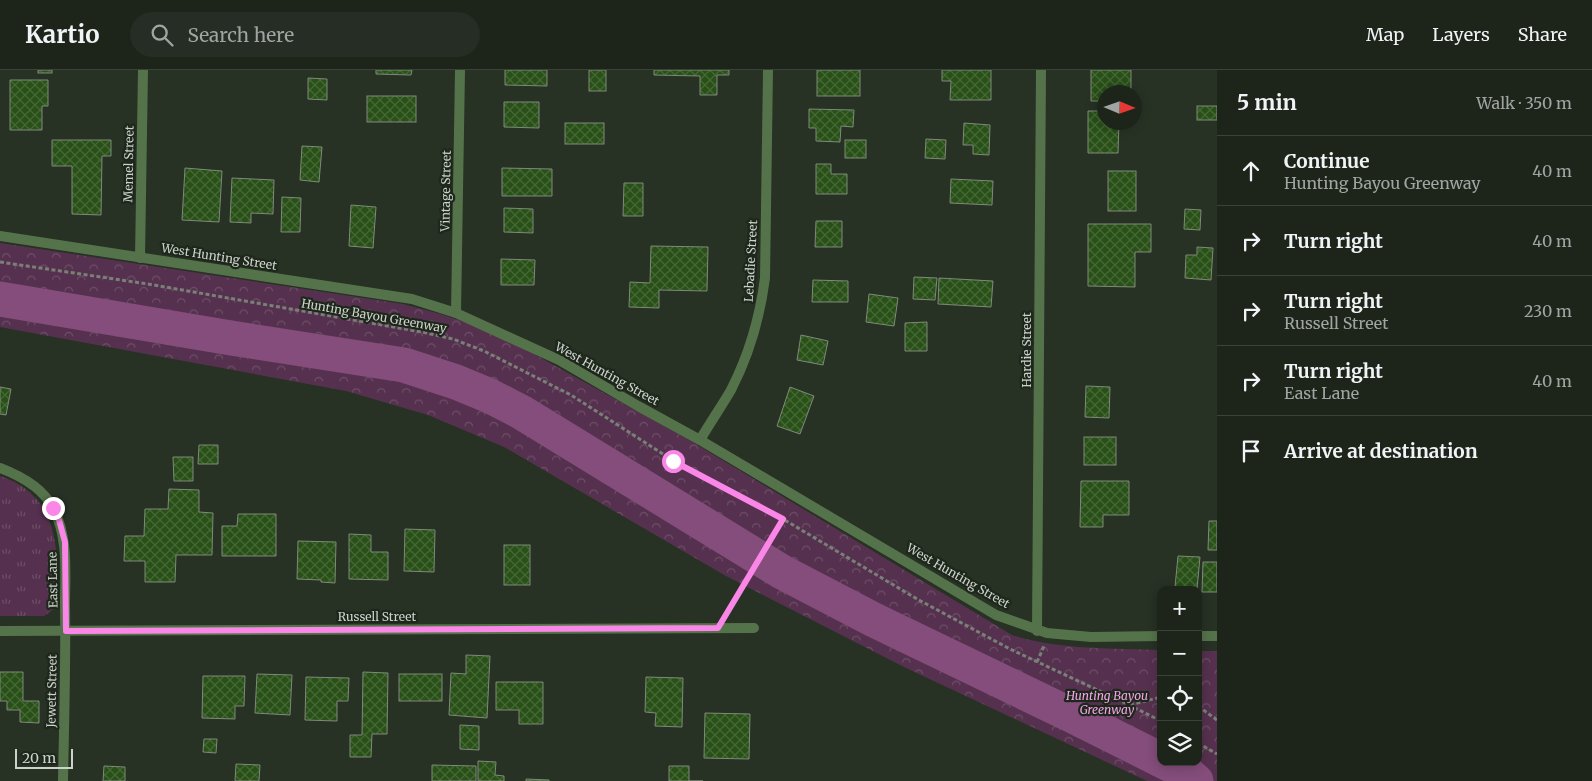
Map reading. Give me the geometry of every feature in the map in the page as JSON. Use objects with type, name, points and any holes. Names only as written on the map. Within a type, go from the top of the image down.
[{"type":"street","name":"Memel Street","points":[[140,258],[143,70]]},
{"type":"street","name":"Vintage Street","points":[[456,313],[460,70]]},
{"type":"street","name":"Lebadie Street","points":[[700,440],[731,389],[743,362],[762,306],[765,278],[768,70]]},
{"type":"street","name":"Hardie Street","points":[[1038,631],[1041,70]]},
{"type":"street","name":"West Hunting Street","points":[[0,236],[412,299],[456,313],[559,360],[700,440],[996,615],[1038,631],[1091,636],[1157,636]]},
{"type":"street","name":"East Lane","points":[[0,468],[25,479],[36,487],[47,497],[59,520],[65,542],[66,631]]},
{"type":"street","name":"Russell Street","points":[[0,631],[754,628]]},
{"type":"street","name":"Jewett Street","points":[[63,781],[66,631]]},
{"type":"street","points":[[1202,636],[1217,636]]},
{"type":"path","name":"Hunting Bayou Greenway","points":[[0,262],[148,284],[422,332],[453,339],[484,351],[571,395],[688,470],[783,519],[917,599],[1001,645],[1157,719]]},
{"type":"path","points":[[718,628],[783,519]]},
{"type":"path","points":[[1129,705],[1157,698]]},
{"type":"path","points":[[1202,709],[1217,720]]},
{"type":"path","points":[[1202,745],[1217,754]]},
{"type":"green space","name":"Hunting Bayou Greenway","points":[[0,243],[403,304],[462,321],[532,353],[689,440],[1012,635],[1067,646],[1157,650],[1157,766],[1202,766],[1202,651],[1217,651],[1217,781],[1147,781],[904,667],[726,576],[504,447],[428,415],[346,391],[0,327]]},
{"type":"green space","points":[[0,476],[20,485],[34,497],[45,511],[51,527],[55,544],[59,602],[44,616],[0,616]]},
{"type":"building","points":[[38,70],[52,70],[52,73],[38,73]]},
{"type":"building","points":[[376,70],[412,70],[411,75],[376,74]]},
{"type":"building","points":[[505,70],[547,70],[547,86],[505,85]]},
{"type":"building","points":[[589,70],[606,70],[606,91],[589,91]]},
{"type":"building","points":[[654,70],[729,70],[729,75],[717,75],[717,95],[700,95],[700,76],[654,75]]},
{"type":"building","points":[[817,70],[860,70],[860,96],[817,96]]},
{"type":"building","points":[[942,70],[991,70],[991,100],[950,100],[951,81],[942,81]]},
{"type":"building","points":[[1091,70],[1131,70],[1131,85],[1097,85],[1097,101],[1091,101]]},
{"type":"building","points":[[308,78],[327,79],[327,100],[308,99]]},
{"type":"building","points":[[10,80],[48,80],[48,106],[42,106],[42,130],[10,130]]},
{"type":"building","points":[[367,96],[416,96],[416,122],[367,122]]},
{"type":"building","points":[[504,102],[539,102],[539,128],[504,127]]},
{"type":"building","points":[[1197,106],[1217,106],[1217,120],[1197,120]]},
{"type":"building","points":[[809,109],[854,110],[853,127],[841,126],[840,142],[816,141],[816,128],[809,128]]},
{"type":"building","points":[[1088,111],[1097,111],[1097,130],[1119,130],[1118,153],[1088,153]]},
{"type":"building","points":[[565,123],[604,123],[604,144],[565,144]]},
{"type":"building","points":[[964,123],[990,125],[989,155],[973,154],[973,145],[963,145]]},
{"type":"building","points":[[926,139],[946,140],[945,159],[925,158]]},
{"type":"building","points":[[52,140],[111,140],[111,156],[102,156],[101,215],[72,214],[72,166],[52,166]]},
{"type":"building","points":[[845,140],[866,140],[866,158],[845,158]]},
{"type":"building","points":[[302,146],[322,147],[319,182],[300,180]]},
{"type":"building","points":[[816,164],[831,164],[831,174],[847,174],[847,194],[816,194]]},
{"type":"building","points":[[185,168],[222,171],[219,222],[182,220]]},
{"type":"building","points":[[502,168],[552,169],[552,196],[502,196]]},
{"type":"building","points":[[1108,171],[1136,171],[1136,211],[1108,211]]},
{"type":"building","points":[[232,178],[274,180],[273,214],[251,213],[251,223],[230,222]]},
{"type":"building","points":[[951,179],[993,181],[992,205],[950,203]]},
{"type":"building","points":[[624,183],[643,183],[643,216],[623,216]]},
{"type":"building","points":[[282,197],[301,198],[300,232],[281,232]]},
{"type":"building","points":[[351,205],[376,207],[373,248],[349,246]]},
{"type":"building","points":[[504,208],[533,209],[533,233],[504,232]]},
{"type":"building","points":[[1185,209],[1201,210],[1200,230],[1184,229]]},
{"type":"building","points":[[816,221],[842,221],[842,247],[815,247]]},
{"type":"building","points":[[1088,224],[1151,224],[1151,252],[1135,252],[1135,287],[1088,286]]},
{"type":"building","points":[[651,246],[708,247],[707,291],[659,290],[659,308],[629,307],[630,282],[650,283]]},
{"type":"building","points":[[1197,247],[1213,248],[1211,280],[1185,278],[1186,255],[1197,255]]},
{"type":"building","points":[[501,259],[535,260],[534,285],[501,285]]},
{"type":"building","points":[[914,277],[937,278],[935,300],[913,299]]},
{"type":"building","points":[[939,278],[993,281],[991,307],[938,304]]},
{"type":"building","points":[[813,280],[848,281],[848,302],[812,302]]},
{"type":"building","points":[[869,294],[898,298],[894,326],[866,322]]},
{"type":"building","points":[[927,322],[927,351],[905,351],[905,323]]},
{"type":"building","points":[[801,335],[828,341],[823,365],[797,360]]},
{"type":"building","points":[[1086,386],[1110,387],[1109,418],[1085,417]]},
{"type":"building","points":[[0,387],[11,389],[6,415],[0,414]]},
{"type":"building","points":[[790,387],[814,396],[800,434],[777,426]]},
{"type":"building","points":[[1084,437],[1116,437],[1116,465],[1084,465]]},
{"type":"building","points":[[199,445],[218,445],[218,464],[198,464]]},
{"type":"building","points":[[173,457],[193,457],[193,481],[174,481]]},
{"type":"building","points":[[1081,481],[1129,481],[1129,515],[1103,515],[1103,527],[1080,527]]},
{"type":"building","points":[[169,489],[199,490],[199,512],[213,513],[212,555],[176,555],[175,582],[145,582],[145,561],[124,561],[125,536],[144,536],[145,509],[168,509]]},
{"type":"building","points":[[238,514],[276,514],[276,556],[222,556],[222,526],[237,526]]},
{"type":"building","points":[[1209,521],[1217,521],[1217,550],[1208,550]]},
{"type":"building","points":[[405,529],[435,530],[434,572],[404,571]]},
{"type":"building","points":[[349,534],[371,535],[371,552],[388,552],[388,580],[349,579]]},
{"type":"building","points":[[298,541],[336,542],[335,583],[321,582],[321,580],[297,579]]},
{"type":"building","points":[[504,545],[530,545],[530,585],[504,585]]},
{"type":"building","points":[[1178,556],[1200,557],[1197,586],[1175,586]]},
{"type":"building","points":[[1203,562],[1217,562],[1217,592],[1202,592]]},
{"type":"building","points":[[466,655],[490,656],[487,718],[449,715],[451,673],[466,674]]},
{"type":"building","points":[[0,672],[23,672],[23,701],[39,701],[39,723],[20,722],[20,710],[7,710],[7,701],[0,701]]},
{"type":"building","points":[[363,672],[388,673],[387,734],[372,734],[371,757],[350,757],[350,735],[362,735]]},
{"type":"building","points":[[257,674],[292,675],[290,715],[255,713]]},
{"type":"building","points":[[399,674],[442,674],[442,701],[399,701]]},
{"type":"building","points":[[203,676],[245,676],[244,706],[235,706],[235,719],[202,718]]},
{"type":"building","points":[[306,677],[349,678],[348,701],[337,701],[337,721],[305,720]]},
{"type":"building","points":[[646,677],[683,678],[682,727],[655,726],[656,713],[645,712]]},
{"type":"building","points":[[496,682],[543,682],[543,724],[519,724],[519,710],[496,710]]},
{"type":"building","points":[[705,713],[750,714],[749,759],[704,758]]},
{"type":"building","points":[[460,725],[479,726],[479,750],[460,749]]},
{"type":"building","points":[[204,739],[217,739],[216,753],[203,752]]},
{"type":"building","points":[[478,761],[496,762],[495,775],[504,776],[504,781],[478,781]]},
{"type":"building","points":[[236,764],[260,765],[259,781],[235,781]]},
{"type":"building","points":[[432,765],[476,766],[476,781],[432,781]]},
{"type":"building","points":[[104,766],[125,767],[125,781],[103,781]]},
{"type":"building","points":[[669,766],[689,766],[689,781],[669,781]]},
{"type":"building","points":[[526,779],[549,780],[549,781],[526,781]]},
{"type":"waterway","points":[[0,299],[404,365],[456,382],[490,396],[521,412],[782,572],[874,620],[1157,758]]},
{"type":"waterway","points":[[1173,766],[1187,773],[1196,781]]},
{"type":"route","points":[[53,508],[59,520],[65,542],[66,631],[718,628],[783,519],[673,461]]}]
